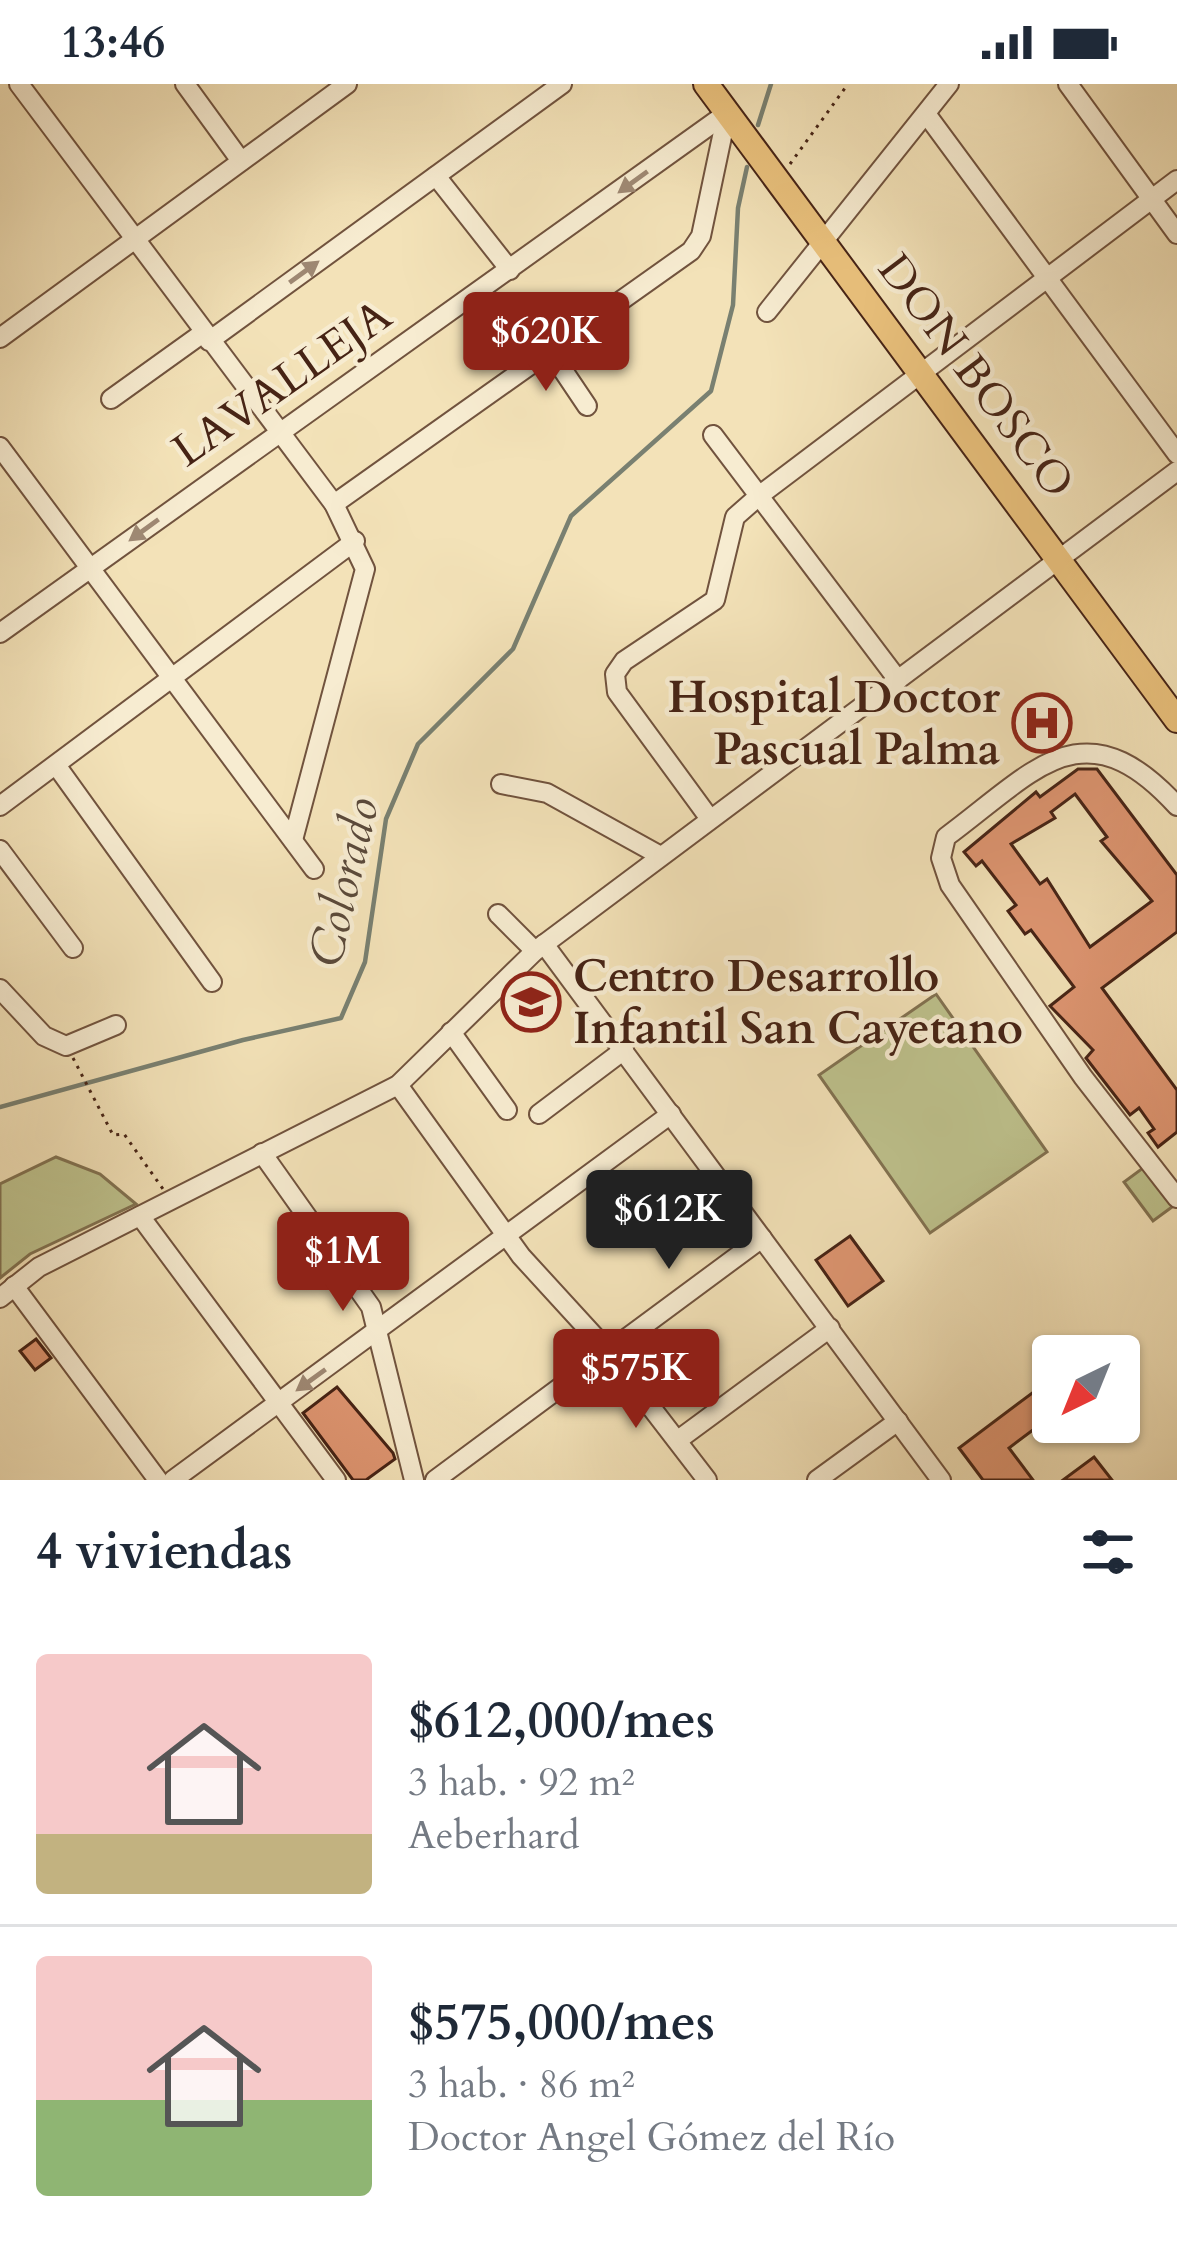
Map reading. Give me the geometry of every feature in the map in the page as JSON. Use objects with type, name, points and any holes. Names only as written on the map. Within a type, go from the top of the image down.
[{"type":"main road","name":"DON BOSCO","points":[[712,86],[1177,720]]},
{"type":"street","points":[[19,84],[334,504],[365,568],[293,840]]},
{"type":"street","points":[[185,84],[241,161]]},
{"type":"street","points":[[110,399],[206,337],[562,84]]},
{"type":"street","points":[[767,312],[826,244],[949,84]]},
{"type":"street","points":[[1068,84],[1177,234]]},
{"type":"street","points":[[0,338],[339,86]]},
{"type":"street","points":[[334,504],[691,251],[701,236],[728,113]]},
{"type":"street","name":"LAVALLEJA","points":[[0,633],[728,113]]},
{"type":"street","points":[[927,115],[1177,454]]},
{"type":"street","points":[[436,176],[510,270]]},
{"type":"street","points":[[710,819],[616,692],[615,674],[624,662],[715,600],[735,517],[760,495],[1177,181]]},
{"type":"street","points":[[550,351],[586,406]]},
{"type":"street","points":[[713,435],[898,680]]},
{"type":"street","points":[[0,447],[314,868]]},
{"type":"street","points":[[158,1480],[7,1292],[39,1267],[398,1084],[540,947],[1177,471]]},
{"type":"street","points":[[0,806],[355,542]]},
{"type":"street","points":[[1177,806],[1134,765],[1106,751],[1079,752],[1036,770],[946,837],[941,858],[950,884],[1083,1076],[1177,1198]]},
{"type":"street","points":[[56,765],[212,982]]},
{"type":"street","points":[[501,784],[547,793],[659,856]]},
{"type":"street","points":[[0,850],[73,949]]},
{"type":"street","points":[[498,914],[540,947],[624,1050],[941,1480]]},
{"type":"street","points":[[0,988],[44,1036],[66,1046],[116,1025]]},
{"type":"street","points":[[451,1033],[507,1110]]},
{"type":"street","points":[[539,1114],[624,1050]]},
{"type":"street","points":[[398,1084],[506,1234],[607,1350],[707,1480]]},
{"type":"street","points":[[173,1480],[671,1114]]},
{"type":"street","points":[[262,1153],[371,1306],[414,1480]]},
{"type":"street","points":[[140,1216],[336,1480]]},
{"type":"street","points":[[435,1480],[762,1238]]},
{"type":"street","points":[[678,1440],[830,1328]]},
{"type":"street","points":[[817,1480],[898,1421]]},
{"type":"path","points":[[778,179],[848,84]]},
{"type":"path","points":[[66,1046],[113,1135],[124,1134],[170,1200]]},
{"type":"green space","points":[[936,994],[1047,1152],[930,1233],[819,1075]]},
{"type":"green space","points":[[56,1157],[100,1174],[136,1204],[30,1254],[0,1278],[0,1184]]},
{"type":"green space","points":[[1147,1165],[1176,1204],[1153,1221],[1124,1182]]},
{"type":"building","points":[[1078,769],[1097,769],[1177,875],[1177,932],[1102,988],[1177,1090],[1177,1132],[1158,1147],[1148,1133],[1154,1129],[1139,1108],[1130,1115],[1086,1058],[1093,1050],[1050,1006],[1074,987],[1031,930],[1025,934],[1008,911],[1016,905],[982,861],[976,866],[964,852],[1036,792],[1040,797]],"holes":[[[1075,794],[1107,837],[1101,841],[1152,901],[1090,947],[1047,879],[1040,884],[1011,844],[1055,818],[1051,812]]]},
{"type":"building","points":[[850,1236],[883,1281],[848,1306],[816,1260]]},
{"type":"building","points":[[36,1339],[51,1358],[35,1370],[20,1351]]},
{"type":"building","points":[[337,1387],[395,1459],[366,1480],[353,1480],[303,1413]]},
{"type":"building","points":[[1032,1393],[1032,1431],[1009,1448],[1033,1480],[983,1480],[959,1448]]},
{"type":"building","points":[[1094,1457],[1112,1480],[1063,1480]]},
{"type":"waterway","name":"Colorado","points":[[758,125],[771,84]]},
{"type":"waterway","name":"Colorado","points":[[0,1107],[341,1018],[365,962],[386,819],[418,744],[513,649],[571,516],[711,391],[733,305],[738,208],[747,167]]},
{"type":"place","name":"Hospital Doctor Pascual Palma","points":[[1042,723]]},
{"type":"place","name":"Centro Desarrollo Infantil San Cayetano","points":[[531,1002]]}]
